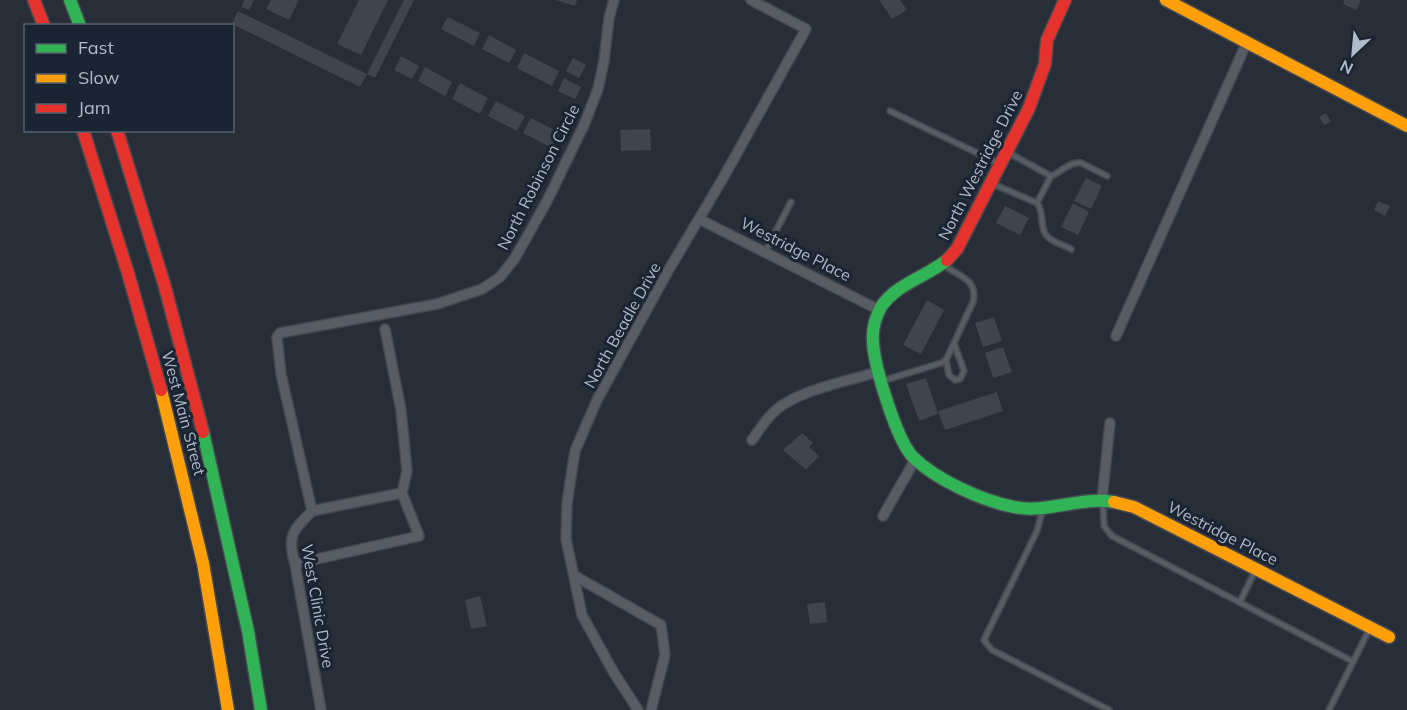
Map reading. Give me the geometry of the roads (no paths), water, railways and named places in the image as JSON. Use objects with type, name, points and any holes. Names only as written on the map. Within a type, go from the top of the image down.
[{"type":"main road","points":[[34,0],[43,24]]},
{"type":"main road","points":[[70,0],[79,24]]},
{"type":"main road","name":"North Westridge Drive","points":[[879,310],[890,295],[902,285],[950,260],[957,249],[1039,85],[1046,64],[1047,40],[1065,0]]},
{"type":"main road","points":[[1166,0],[1407,126]]},
{"type":"main road","name":"West Main Street","points":[[84,132],[154,359],[193,513],[228,710]]},
{"type":"main road","name":"West Main Street","points":[[118,132],[148,229],[214,471],[248,634],[261,710]]},
{"type":"main road","points":[[879,310],[874,321],[874,357],[906,449],[924,467],[994,502],[1007,506],[1038,508]]},
{"type":"main road","name":"Westridge Place","points":[[1038,508],[1081,500],[1116,501],[1153,515],[1389,637]]},
{"type":"street","name":"North Robinson Circle","points":[[312,511],[281,374],[277,337],[280,333],[437,304],[482,289],[500,277],[515,258],[584,125],[598,89],[614,0]]},
{"type":"street","name":"North Beadle Drive","points":[[638,710],[614,673],[582,615],[566,539],[567,503],[575,451],[597,400],[806,29],[751,0]]},
{"type":"street","points":[[1116,336],[1247,42]]},
{"type":"street","name":"Westridge Place","points":[[699,219],[879,310]]},
{"type":"street","points":[[295,564],[419,536],[402,493],[406,471],[401,410],[385,329]]},
{"type":"street","points":[[752,440],[775,410],[783,405],[820,389],[880,376]]},
{"type":"street","points":[[1102,500],[1110,423]]},
{"type":"street","points":[[884,516],[915,460]]},
{"type":"street","points":[[312,511],[402,493]]},
{"type":"street","name":"West Clinic Drive","points":[[312,511],[299,524],[292,536],[290,546],[321,710]]},
{"type":"street","points":[[575,576],[662,625],[665,655],[651,710]]},
{"type":"lane","points":[[890,111],[1000,164]]},
{"type":"lane","points":[[1006,152],[1051,176]]},
{"type":"lane","points":[[1037,203],[1051,176],[1077,162],[1107,176]]},
{"type":"lane","points":[[991,183],[1037,203],[1041,208],[1042,228],[1047,237],[1071,249]]},
{"type":"lane","points":[[765,252],[791,202]]},
{"type":"lane","points":[[880,376],[946,360],[973,302],[974,287],[970,282],[941,265]]},
{"type":"lane","points":[[946,360],[949,375],[955,380],[960,379],[964,371],[954,343]]},
{"type":"lane","points":[[1102,500],[1104,525],[1112,536],[1352,660]]},
{"type":"lane","points":[[1038,508],[1030,545],[984,640],[992,650],[1109,710]]},
{"type":"lane","points":[[1240,602],[1256,569]]},
{"type":"lane","points":[[1329,710],[1370,628]]}]
